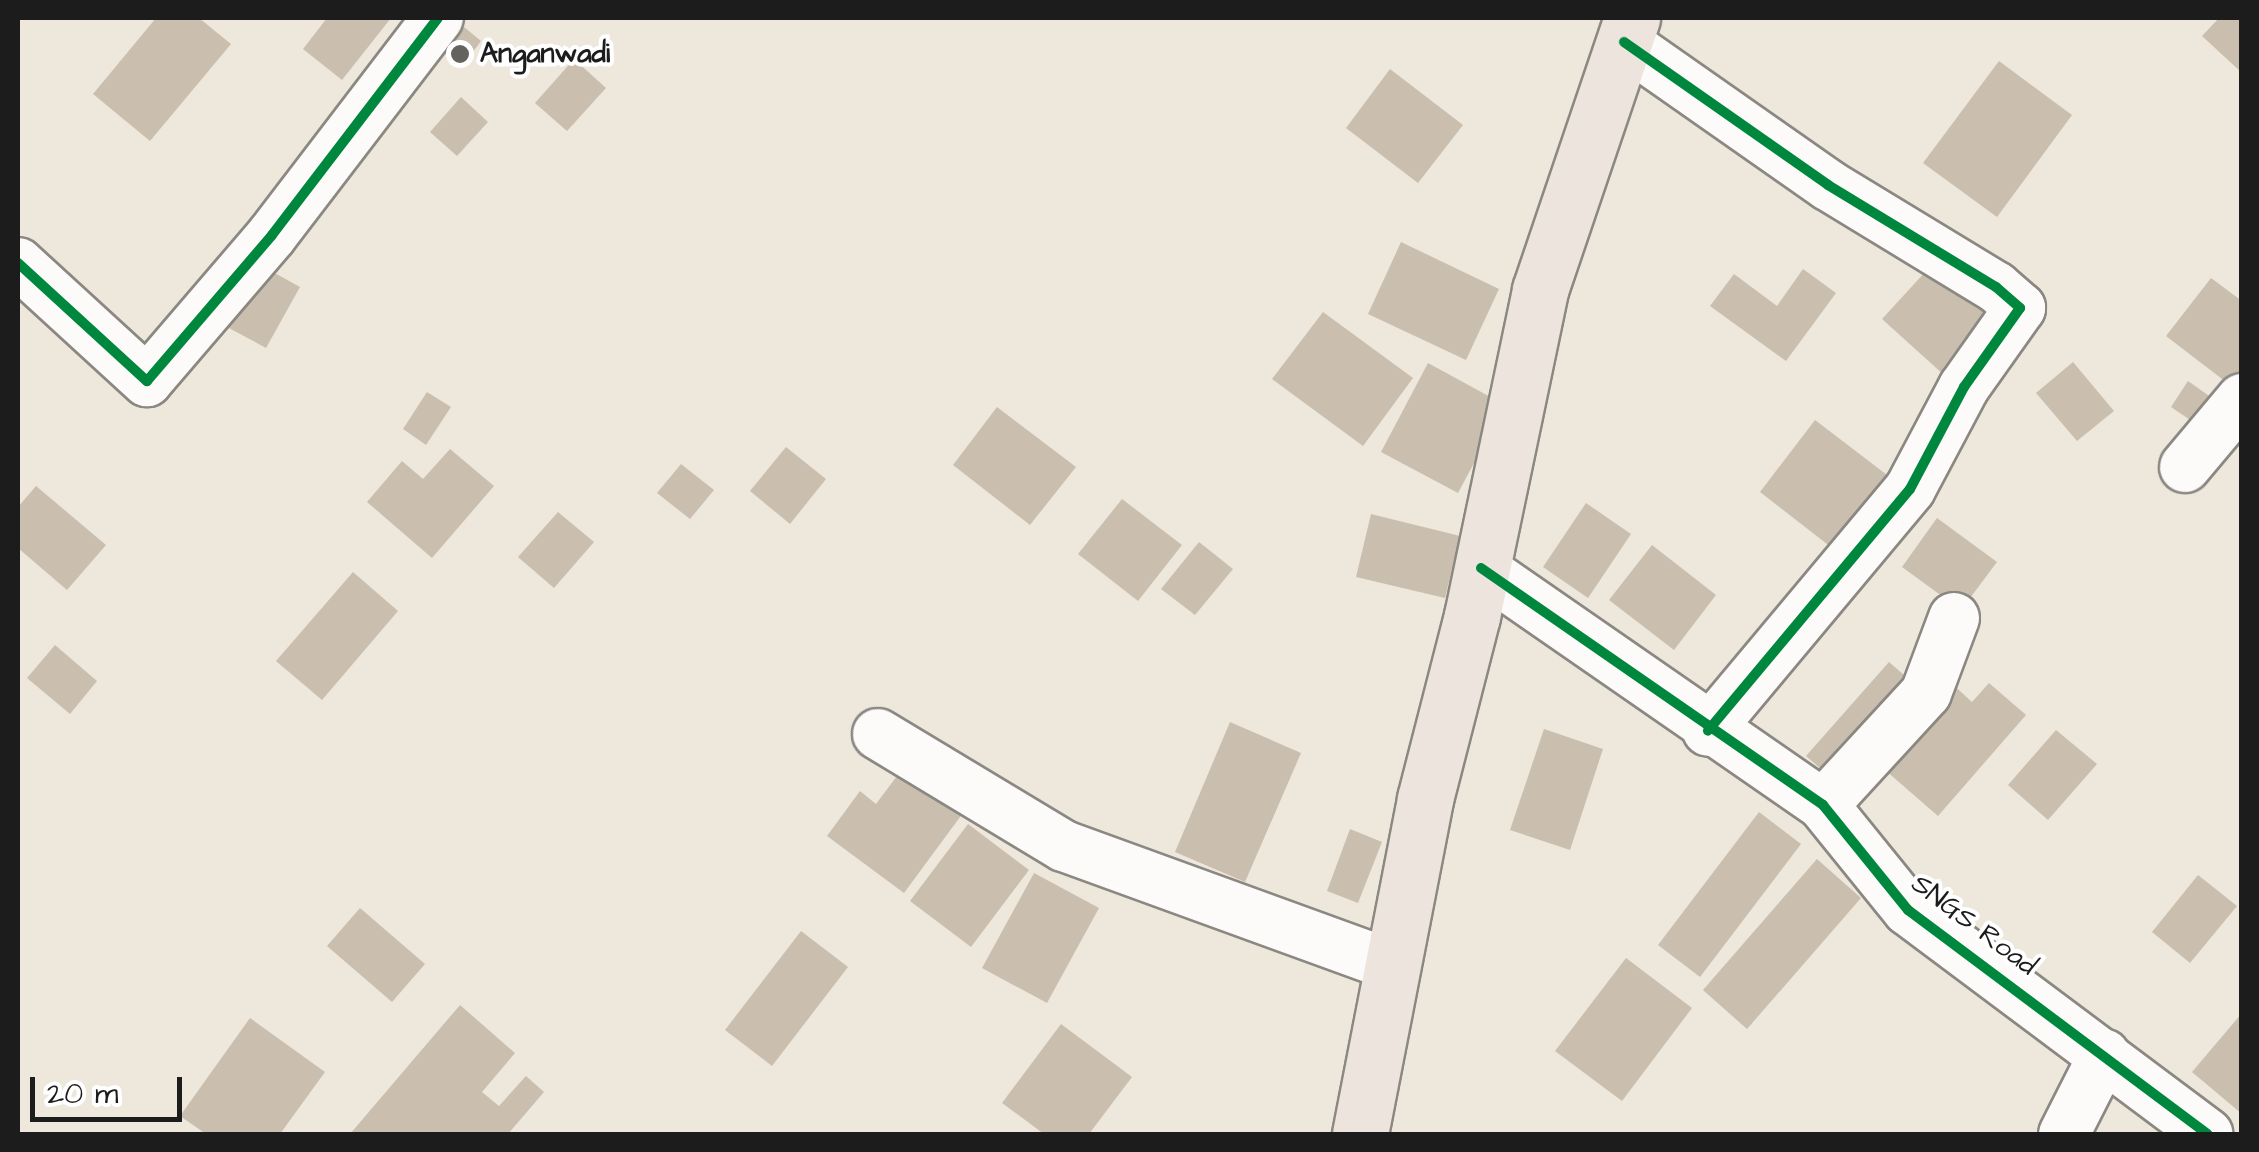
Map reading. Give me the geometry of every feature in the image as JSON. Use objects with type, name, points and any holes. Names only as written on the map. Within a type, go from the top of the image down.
[{"type":"main road","points":[[1360,1134],[1391,965],[1540,290],[1628,30]]},
{"type":"street","points":[[18,263],[147,381],[272,236],[438,18]]},
{"type":"street","points":[[1628,30],[1828,185],[1996,286],[2020,308],[1964,387],[1910,489],[1708,731]]},
{"type":"street","points":[[2185,466],[2242,398]]},
{"type":"street","name":"SNGS Road","points":[[1481,568],[1708,731],[1822,805],[1908,910],[2207,1134]]},
{"type":"street","points":[[1822,805],[1926,693],[1954,618]]},
{"type":"street","points":[[878,734],[1064,846],[1391,965]]},
{"type":"street","points":[[2064,1134],[2104,1055]]},
{"type":"building","points":[[156,18],[199,18],[231,44],[150,141],[93,94]]},
{"type":"building","points":[[327,18],[391,18],[342,80],[303,49]]},
{"type":"building","name":"Anganwadi","points":[[453,18],[481,41],[462,67],[430,38]]},
{"type":"building","points":[[2219,18],[2242,18],[2242,73],[2202,36]]},
{"type":"building","points":[[574,59],[606,88],[567,131],[535,103]]},
{"type":"building","points":[[1999,61],[2072,115],[1997,217],[1923,163]]},
{"type":"building","points":[[1390,69],[1463,125],[1418,183],[1346,128]]},
{"type":"building","points":[[461,97],[488,122],[457,156],[430,132]]},
{"type":"building","points":[[1401,242],[1499,289],[1466,360],[1368,314]]},
{"type":"building","points":[[1938,258],[2000,312],[1944,375],[1882,319]]},
{"type":"building","points":[[262,266],[300,287],[266,348],[227,327]]},
{"type":"building","points":[[1803,269],[1836,293],[1786,361],[1710,306],[1734,274],[1777,306]]},
{"type":"building","points":[[2211,278],[2242,301],[2239,392],[2166,336]]},
{"type":"building","points":[[1323,312],[1413,378],[1363,446],[1272,379]]},
{"type":"building","points":[[2073,362],[2114,411],[2077,441],[2036,393]]},
{"type":"building","points":[[1428,363],[1505,405],[1458,493],[1381,452]]},
{"type":"building","points":[[2188,381],[2219,403],[2202,428],[2171,407]]},
{"type":"building","points":[[427,392],[451,407],[426,445],[403,429]]},
{"type":"building","points":[[997,407],[1076,467],[1030,525],[953,465]]},
{"type":"building","points":[[1815,420],[1891,478],[1836,551],[1760,492]]},
{"type":"building","points":[[786,447],[826,479],[790,524],[750,491]]},
{"type":"building","points":[[450,449],[494,486],[432,558],[367,502],[402,461],[423,479]]},
{"type":"building","points":[[681,464],[714,490],[690,519],[657,493]]},
{"type":"building","points":[[36,486],[106,545],[67,590],[18,548],[18,507]]},
{"type":"building","points":[[1122,499],[1182,545],[1138,601],[1078,554]]},
{"type":"building","points":[[1586,503],[1631,534],[1588,598],[1543,567]]},
{"type":"building","points":[[558,512],[594,542],[554,588],[518,557]]},
{"type":"building","points":[[1371,514],[1460,536],[1445,598],[1356,577]]},
{"type":"building","points":[[1937,518],[1997,562],[1961,610],[1902,567]]},
{"type":"building","points":[[1199,542],[1233,569],[1195,615],[1161,589]]},
{"type":"building","points":[[1652,545],[1716,595],[1674,650],[1609,600]]},
{"type":"building","points":[[353,572],[398,611],[322,700],[276,661]]},
{"type":"building","points":[[55,645],[97,681],[70,714],[27,678]]},
{"type":"building","points":[[1889,662],[1919,688],[1837,783],[1806,756]]},
{"type":"building","points":[[1949,681],[1972,702],[1989,683],[2026,715],[1938,816],[1877,763]]},
{"type":"building","points":[[1230,722],[1301,753],[1245,882],[1175,852]]},
{"type":"building","points":[[1544,729],[1603,749],[1570,850],[1510,830]]},
{"type":"building","points":[[2056,730],[2097,764],[2048,820],[2008,785]]},
{"type":"building","points":[[903,768],[963,813],[904,893],[827,836],[860,791],[876,804]]},
{"type":"building","points":[[1759,812],[1801,844],[1700,977],[1658,945]]},
{"type":"building","points":[[968,824],[1029,870],[971,947],[910,901]]},
{"type":"building","points":[[1350,829],[1382,842],[1358,903],[1327,891]]},
{"type":"building","points":[[1817,859],[1861,898],[1747,1029],[1703,990]]},
{"type":"building","points":[[1034,873],[1099,908],[1047,1003],[982,968]]},
{"type":"building","points":[[2198,875],[2237,906],[2190,963],[2152,932]]},
{"type":"building","points":[[360,908],[425,964],[392,1002],[327,946]]},
{"type":"building","points":[[801,931],[848,967],[772,1066],[725,1030]]},
{"type":"building","points":[[1626,958],[1692,1008],[1622,1101],[1555,1051]]},
{"type":"building","points":[[460,1005],[515,1053],[482,1092],[499,1106],[526,1076],[544,1092],[508,1134],[350,1134]]},
{"type":"building","points":[[2242,1013],[2242,1114],[2192,1072]]},
{"type":"building","points":[[250,1018],[325,1072],[280,1134],[206,1134],[180,1116]]},
{"type":"building","points":[[1061,1024],[1132,1077],[1089,1134],[1044,1134],[1002,1103]]},
{"type":"cycle path","points":[[18,263],[147,381],[272,235],[438,18]]},
{"type":"cycle path","points":[[1624,42],[1828,185],[1996,287],[2020,308],[1964,387],[1910,489],[1708,731]]},
{"type":"cycle path","points":[[1481,568],[1823,805],[1908,910],[2207,1134]]},
{"type":"place","name":"Anganwadi","points":[[460,54]]}]
